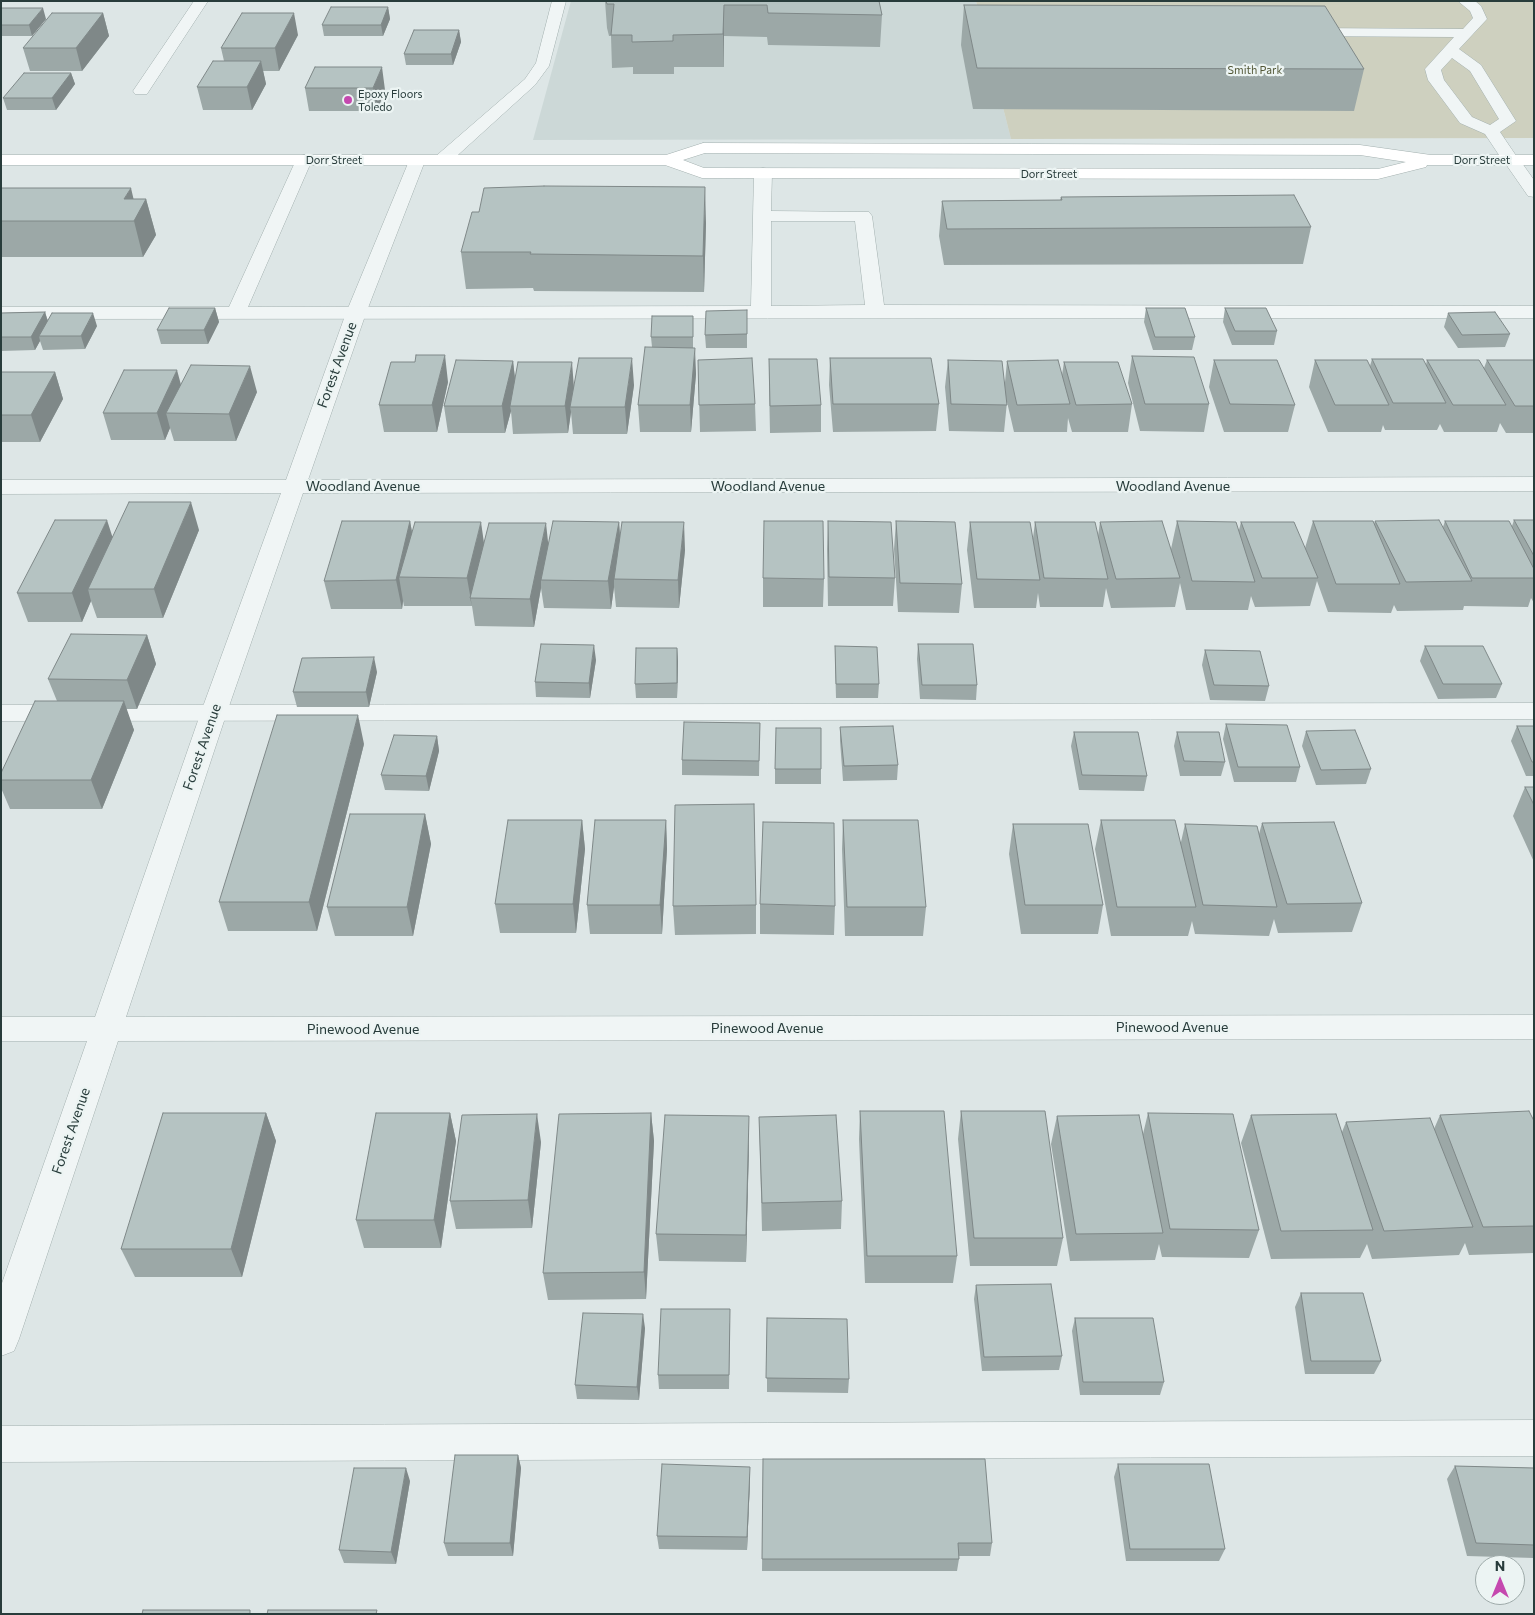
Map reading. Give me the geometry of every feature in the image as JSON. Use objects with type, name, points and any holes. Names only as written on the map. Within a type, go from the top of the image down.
[{"type":"main road","name":"Dorr Street","points":[[1,160],[667,160],[703,148],[1360,150],[1431,160],[1534,160]]},
{"type":"main road","name":"Dorr Street","points":[[667,160],[702,173],[1378,174],[1431,160]]},
{"type":"street","points":[[141,91],[201,1]]},
{"type":"street","name":"Forest Avenue","points":[[1,1339],[214,712],[356,313],[429,160],[530,82],[544,63],[559,1]]},
{"type":"street","points":[[1465,1],[1476,9],[1480,19],[1433,69],[1436,80],[1466,120],[1491,131],[1534,192]]},
{"type":"street","points":[[1286,32],[1466,33]]},
{"type":"street","points":[[1451,50],[1476,68],[1508,122],[1491,131]]},
{"type":"street","points":[[236,313],[304,160]]},
{"type":"street","points":[[761,312],[762,173]]},
{"type":"street","points":[[762,216],[863,216],[875,311]]},
{"type":"street","points":[[1,313],[1534,312]]},
{"type":"street","name":"Woodland Avenue","points":[[1,486],[1534,484]]},
{"type":"street","points":[[1,713],[1534,710]]},
{"type":"street","name":"Pinewood Avenue","points":[[1,1029],[1534,1027]]},
{"type":"street","points":[[1,1444],[1534,1438]]},
{"type":"shaded area","points":[[571,1],[976,1],[1011,139],[533,140]]},
{"type":"green space","name":"Smith Park","points":[[976,1],[1534,1],[1534,138],[1011,139]]},
{"type":"building","points":[[606,1],[879,1],[882,15],[768,13],[767,5],[724,5],[723,34],[673,35],[673,41],[632,42],[632,35],[611,35],[614,4],[607,4]]},
{"type":"building","points":[[964,5],[1325,6],[1364,69],[977,68]]},
{"type":"building","points":[[331,7],[388,7],[381,25],[322,25]]},
{"type":"building","points":[[1,8],[43,8],[29,25],[1,25]]},
{"type":"building","points":[[52,13],[103,13],[76,48],[23,48]]},
{"type":"building","points":[[242,13],[294,13],[275,48],[221,48]]},
{"type":"building","points":[[414,30],[459,30],[451,54],[404,54]]},
{"type":"building","points":[[213,61],[261,61],[247,87],[197,87]]},
{"type":"building","points":[[315,67],[382,67],[373,88],[305,88]]},
{"type":"building","points":[[24,73],[71,73],[52,98],[3,98]]},
{"type":"building","points":[[544,186],[705,187],[703,256],[461,252],[472,212],[479,212],[484,188]]},
{"type":"building","points":[[1,188],[131,188],[124,199],[146,199],[134,221],[1,221]]},
{"type":"building","points":[[1294,195],[1311,227],[947,229],[942,201],[1062,200],[1061,197]]},
{"type":"building","points":[[169,308],[215,308],[204,330],[157,330]]},
{"type":"building","points":[[1146,308],[1185,308],[1195,337],[1155,337]]},
{"type":"building","points":[[1225,308],[1266,308],[1277,331],[1235,331]]},
{"type":"building","points":[[747,310],[747,334],[705,335],[706,311]]},
{"type":"building","points":[[45,312],[31,337],[1,337],[1,313]]},
{"type":"building","points":[[1495,312],[1510,334],[1462,335],[1448,313]]},
{"type":"building","points":[[52,313],[93,313],[81,336],[39,336]]},
{"type":"building","points":[[652,316],[693,316],[693,337],[651,337]]},
{"type":"building","points":[[645,347],[695,348],[690,405],[638,405]]},
{"type":"building","points":[[416,355],[445,355],[432,405],[379,405],[391,362],[415,362]]},
{"type":"building","points":[[1132,356],[1194,357],[1209,404],[1145,404]]},
{"type":"building","points":[[579,358],[632,358],[625,407],[570,407]]},
{"type":"building","points":[[752,358],[755,404],[699,405],[698,360]]},
{"type":"building","points":[[830,358],[931,358],[939,404],[833,404]]},
{"type":"building","points":[[769,359],[817,359],[821,405],[770,406]]},
{"type":"building","points":[[1372,359],[1423,359],[1446,403],[1393,403]]},
{"type":"building","points":[[456,360],[513,361],[502,406],[444,406]]},
{"type":"building","points":[[948,360],[1002,361],[1007,405],[951,404]]},
{"type":"building","points":[[1058,360],[1070,404],[1017,405],[1007,361]]},
{"type":"building","points":[[1214,360],[1277,360],[1295,405],[1230,404]]},
{"type":"building","points":[[1315,360],[1367,360],[1389,405],[1335,405]]},
{"type":"building","points":[[1427,360],[1479,360],[1506,405],[1453,405]]},
{"type":"building","points":[[1487,360],[1534,360],[1534,406],[1515,406]]},
{"type":"building","points":[[518,362],[572,362],[565,406],[510,406]]},
{"type":"building","points":[[1064,362],[1118,362],[1132,404],[1076,405]]},
{"type":"building","points":[[191,365],[250,366],[229,414],[166,413]]},
{"type":"building","points":[[124,370],[177,370],[157,413],[103,413]]},
{"type":"building","points":[[1,372],[55,372],[31,415],[1,415]]},
{"type":"building","points":[[129,502],[191,502],[154,589],[88,589]]},
{"type":"building","points":[[55,520],[107,520],[72,593],[17,593]]},
{"type":"building","points":[[1439,520],[1472,581],[1406,582],[1375,521]]},
{"type":"building","points":[[1514,520],[1534,520],[1534,556]]},
{"type":"building","points":[[342,521],[410,521],[396,580],[324,581]]},
{"type":"building","points":[[553,521],[619,522],[608,581],[541,580]]},
{"type":"building","points":[[764,521],[823,521],[824,579],[763,578]]},
{"type":"building","points":[[828,521],[891,522],[895,578],[829,577]]},
{"type":"building","points":[[896,521],[955,522],[962,584],[900,583]]},
{"type":"building","points":[[1162,521],[1180,578],[1116,579],[1100,522]]},
{"type":"building","points":[[1177,521],[1236,522],[1255,582],[1192,581]]},
{"type":"building","points":[[1313,521],[1373,521],[1400,584],[1336,584]]},
{"type":"building","points":[[1445,521],[1509,521],[1534,569],[1534,578],[1472,578]]},
{"type":"building","points":[[415,522],[481,522],[467,578],[399,577]]},
{"type":"building","points":[[622,522],[684,522],[678,580],[614,579]]},
{"type":"building","points":[[970,522],[1030,522],[1040,580],[977,579]]},
{"type":"building","points":[[1035,522],[1095,522],[1108,579],[1044,578]]},
{"type":"building","points":[[1241,522],[1294,522],[1318,578],[1262,578]]},
{"type":"building","points":[[489,523],[546,523],[530,599],[470,598]]},
{"type":"building","points":[[71,634],[147,635],[127,680],[48,679]]},
{"type":"building","points":[[541,644],[594,645],[589,683],[535,682]]},
{"type":"building","points":[[918,644],[973,644],[977,685],[922,685]]},
{"type":"building","points":[[835,646],[877,647],[879,684],[836,684]]},
{"type":"building","points":[[1425,646],[1483,646],[1502,684],[1443,684]]},
{"type":"building","points":[[636,648],[677,648],[677,683],[635,684]]},
{"type":"building","points":[[1205,650],[1260,651],[1269,686],[1214,685]]},
{"type":"building","points":[[374,657],[366,692],[293,692],[302,658]]},
{"type":"building","points":[[35,701],[124,701],[91,780],[1,780],[1,773]]},
{"type":"building","points":[[277,715],[358,715],[309,902],[219,902]]},
{"type":"building","points":[[684,722],[760,723],[759,761],[682,760]]},
{"type":"building","points":[[1226,724],[1287,725],[1300,767],[1238,767]]},
{"type":"building","points":[[893,726],[898,765],[844,766],[840,727]]},
{"type":"building","points":[[1517,726],[1534,726],[1534,762],[1532,762]]},
{"type":"building","points":[[776,728],[821,728],[821,769],[775,769]]},
{"type":"building","points":[[1355,730],[1371,769],[1321,770],[1306,731]]},
{"type":"building","points":[[1074,732],[1138,732],[1147,776],[1082,775]]},
{"type":"building","points":[[1177,732],[1219,732],[1225,762],[1184,761]]},
{"type":"building","points":[[394,735],[437,736],[426,776],[381,775]]},
{"type":"building","points":[[1525,787],[1534,787],[1534,805]]},
{"type":"building","points":[[754,804],[756,905],[673,906],[675,805]]},
{"type":"building","points":[[350,814],[425,814],[407,907],[327,907]]},
{"type":"building","points":[[508,820],[582,820],[573,904],[495,904]]},
{"type":"building","points":[[595,820],[666,820],[660,905],[587,905]]},
{"type":"building","points":[[843,820],[918,820],[926,907],[847,907]]},
{"type":"building","points":[[1101,820],[1175,820],[1196,907],[1117,907]]},
{"type":"building","points":[[763,822],[834,823],[835,906],[760,904]]},
{"type":"building","points":[[1334,822],[1362,903],[1287,904],[1262,823]]},
{"type":"building","points":[[1013,824],[1088,824],[1103,905],[1025,905]]},
{"type":"building","points":[[1185,824],[1257,826],[1277,907],[1203,905]]},
{"type":"building","points":[[860,1111],[944,1111],[957,1256],[867,1256]]},
{"type":"building","points":[[961,1111],[1045,1111],[1063,1238],[974,1238]]},
{"type":"building","points":[[1529,1111],[1534,1121],[1534,1226],[1483,1227],[1440,1115]]},
{"type":"building","points":[[163,1113],[266,1113],[231,1249],[121,1249]]},
{"type":"building","points":[[376,1113],[450,1113],[434,1220],[356,1220]]},
{"type":"building","points":[[651,1113],[644,1272],[543,1273],[559,1114]]},
{"type":"building","points":[[1148,1113],[1233,1114],[1259,1230],[1170,1229]]},
{"type":"building","points":[[537,1114],[528,1200],[450,1201],[462,1115]]},
{"type":"building","points":[[1336,1114],[1373,1230],[1281,1231],[1251,1115]]},
{"type":"building","points":[[665,1115],[749,1116],[746,1235],[656,1234]]},
{"type":"building","points":[[836,1115],[842,1201],[762,1203],[759,1117]]},
{"type":"building","points":[[1139,1115],[1163,1233],[1076,1234],[1057,1116]]},
{"type":"building","points":[[1430,1118],[1473,1227],[1384,1231],[1346,1122]]},
{"type":"building","points":[[1051,1284],[1062,1356],[984,1357],[976,1285]]},
{"type":"building","points":[[1301,1293],[1363,1293],[1381,1361],[1311,1361]]},
{"type":"building","points":[[661,1309],[730,1309],[729,1375],[658,1375]]},
{"type":"building","points":[[583,1313],[643,1314],[637,1387],[575,1385]]},
{"type":"building","points":[[767,1318],[847,1319],[849,1379],[766,1378]]},
{"type":"building","points":[[1075,1318],[1153,1318],[1164,1382],[1083,1382]]},
{"type":"building","points":[[455,1455],[518,1455],[510,1543],[444,1543]]},
{"type":"building","points":[[763,1459],[985,1459],[992,1543],[958,1543],[959,1559],[762,1559]]},
{"type":"building","points":[[662,1464],[750,1467],[747,1537],[657,1536]]},
{"type":"building","points":[[1118,1464],[1209,1464],[1225,1549],[1130,1549]]},
{"type":"building","points":[[1455,1466],[1534,1468],[1534,1545],[1476,1543]]},
{"type":"building","points":[[354,1468],[406,1468],[391,1552],[339,1550]]},
{"type":"building","points":[[143,1610],[250,1610],[250,1614],[142,1614]]},
{"type":"building","points":[[268,1610],[377,1610],[376,1614],[267,1614]]},
{"type":"place","name":"Epoxy Floors Toledo","points":[[348,100]]}]
